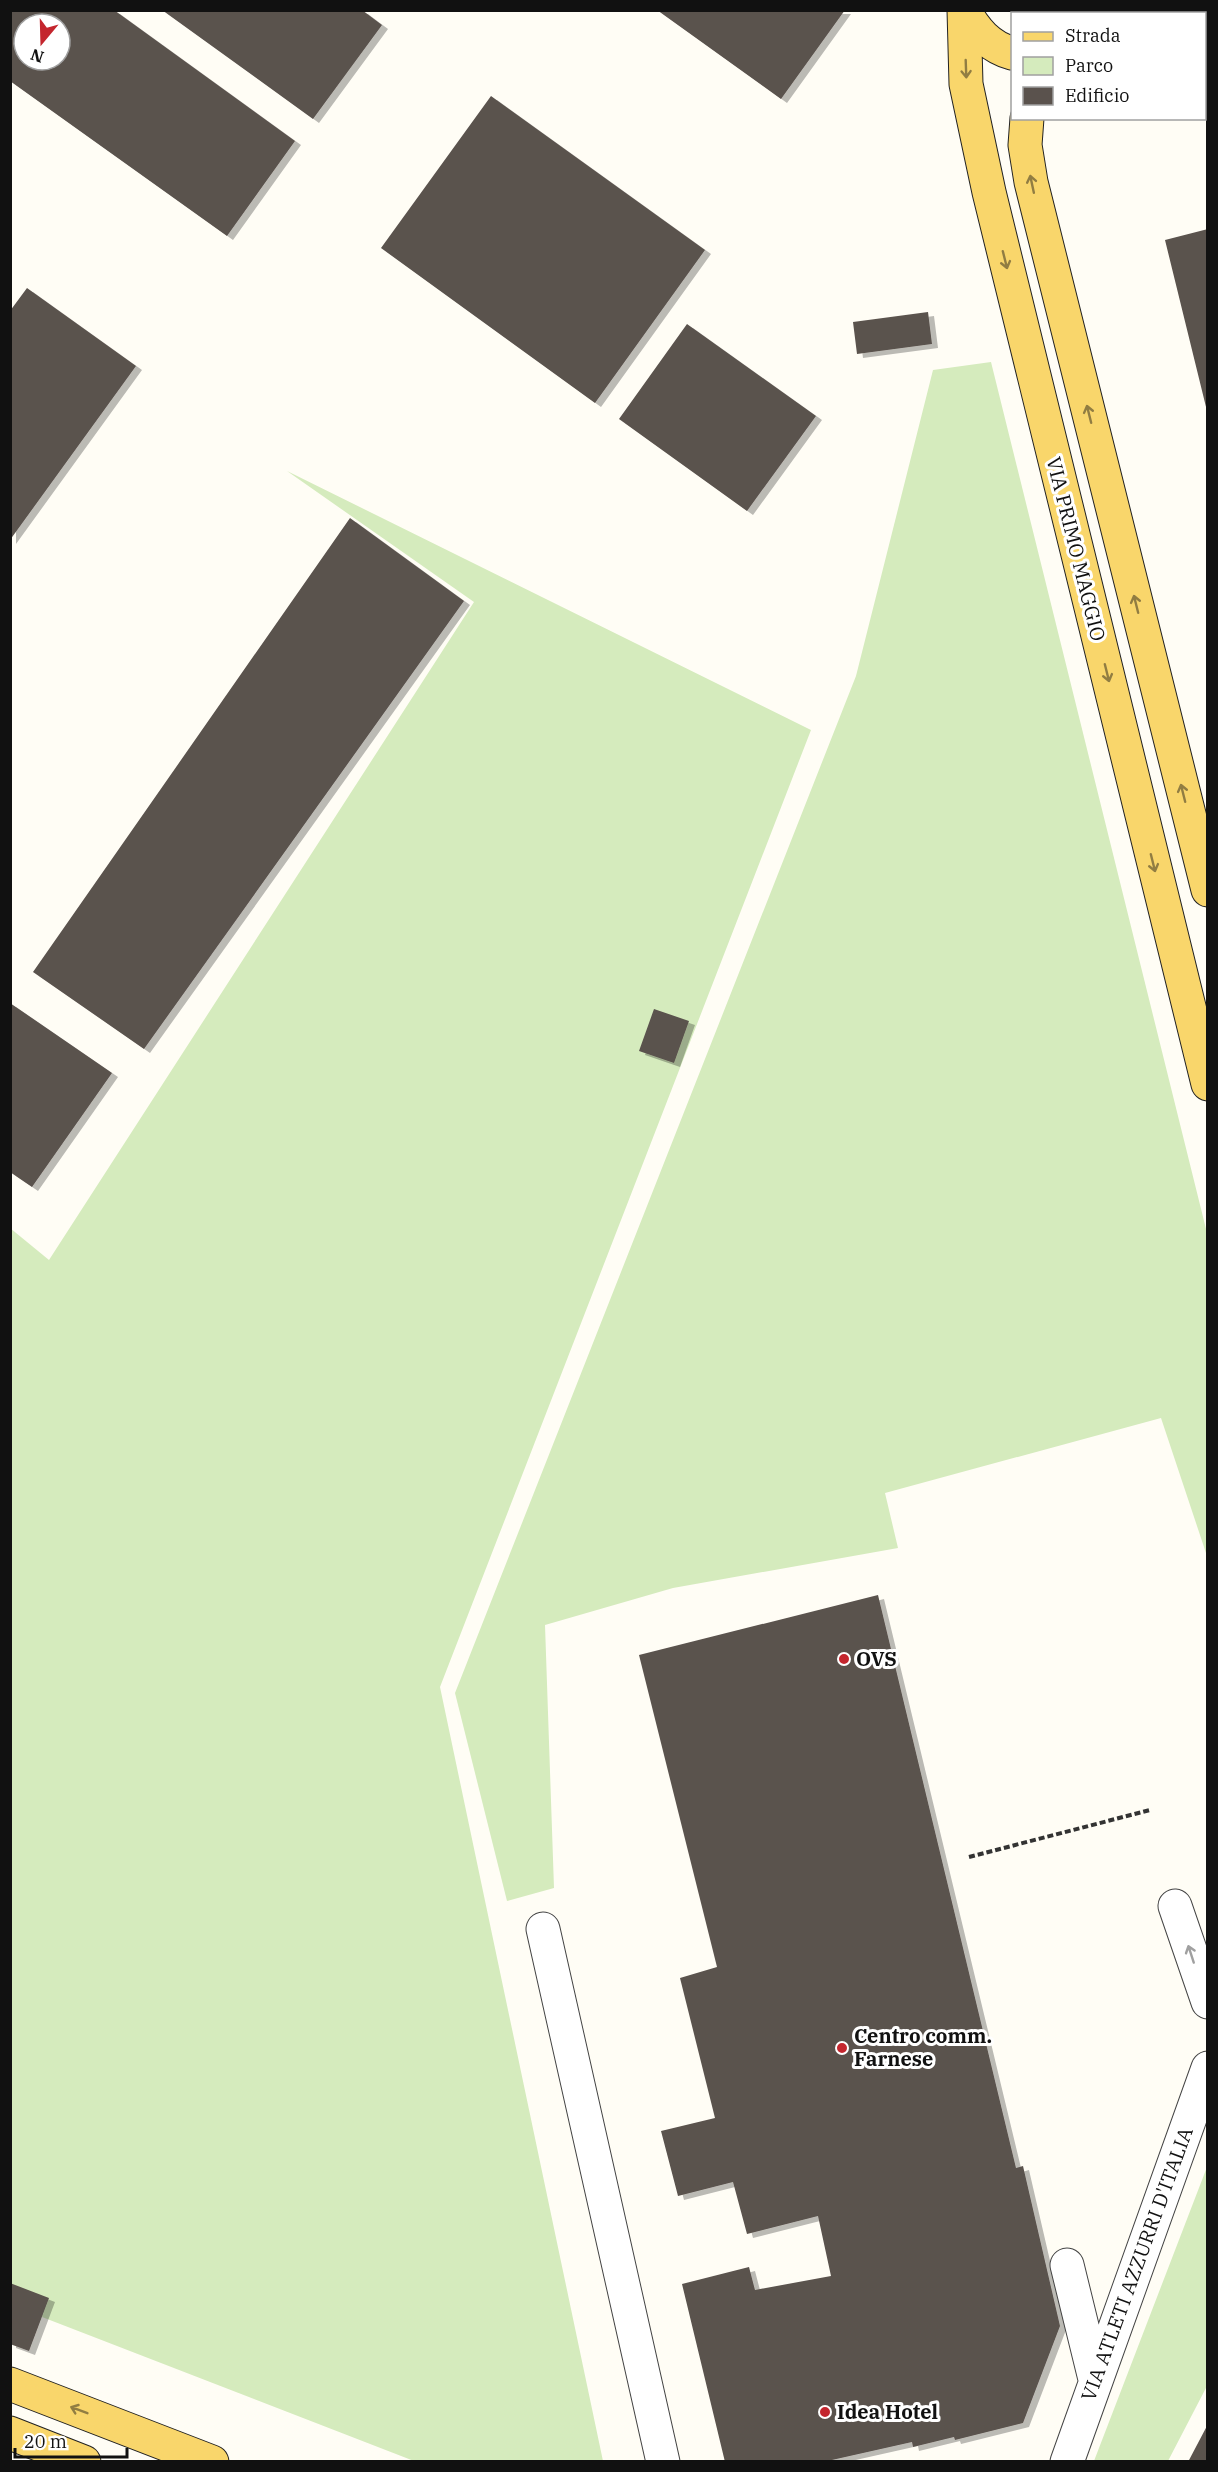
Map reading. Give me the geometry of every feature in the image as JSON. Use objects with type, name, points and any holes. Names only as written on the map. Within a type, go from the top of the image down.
[{"type":"main road","points":[[964,10],[974,28],[990,43],[1011,53]]},
{"type":"main road","name":"VIA PRIMO MAGGIO","points":[[964,10],[966,84],[988,192],[1208,1084]]},
{"type":"main road","points":[[1027,120],[1025,145],[1031,182],[1208,890]]},
{"type":"main road","points":[[10,2384],[212,2462]]},
{"type":"main road","points":[[28,2446],[84,2462]]},
{"type":"street","points":[[1175,1905],[1208,2002]]},
{"type":"street","points":[[543,1929],[663,2462]]},
{"type":"street","name":"VIA ATLETI AZZURRI D'ITALIA","points":[[1067,2462],[1208,2068]]},
{"type":"street","points":[[1067,2265],[1095,2379]]},
{"type":"path","points":[[969,1857],[1150,1810]]},
{"type":"green space","points":[[991,362],[1207,1233],[1207,1556],[1161,1418],[885,1493],[898,1548],[673,1588],[545,1625],[554,1888],[507,1901],[455,1693],[856,676],[933,370]]},
{"type":"green space","points":[[287,471],[811,730],[440,1687],[603,2461],[414,2461],[11,2305],[10,1228],[49,1260],[474,602]]},
{"type":"green space","points":[[1207,2167],[1207,2386],[1168,2461],[1094,2461]]},
{"type":"building","points":[[10,10],[114,10],[295,141],[227,236],[10,81]]},
{"type":"building","points":[[162,10],[362,10],[382,25],[313,119]]},
{"type":"building","points":[[657,10],[845,10],[781,99]]},
{"type":"building","points":[[491,96],[705,250],[595,403],[381,248]]},
{"type":"building","points":[[1208,229],[1208,411],[1207,411],[1165,240]]},
{"type":"building","points":[[27,288],[136,366],[10,540],[10,311]]},
{"type":"building","points":[[928,312],[932,344],[857,354],[853,322]]},
{"type":"building","points":[[687,324],[816,416],[747,511],[619,419]]},
{"type":"building","points":[[350,518],[464,601],[144,1049],[33,972]]},
{"type":"building","points":[[10,1003],[112,1073],[32,1187],[10,1172]]},
{"type":"building","points":[[654,1009],[689,1021],[674,1063],[639,1051]]},
{"type":"building","name":"Centro comm. Farnese","points":[[878,1595],[1016,2168],[1023,2166],[1060,2326],[1023,2423],[955,2440],[954,2437],[913,2447],[912,2442],[823,2462],[725,2462],[682,2284],[749,2267],[755,2290],[831,2276],[818,2216],[747,2234],[733,2182],[678,2196],[661,2131],[715,2118],[680,1978],[717,1967],[639,1655]]},
{"type":"building","points":[[10,2283],[49,2298],[29,2351],[10,2344]]},
{"type":"building","points":[[1208,2424],[1208,2462],[1188,2462]]},
{"type":"place","name":"OVS","points":[[844,1659]]},
{"type":"place","name":"Centro comm. Farnese","points":[[842,2048]]},
{"type":"place","name":"Idea Hotel","points":[[825,2412]]}]
